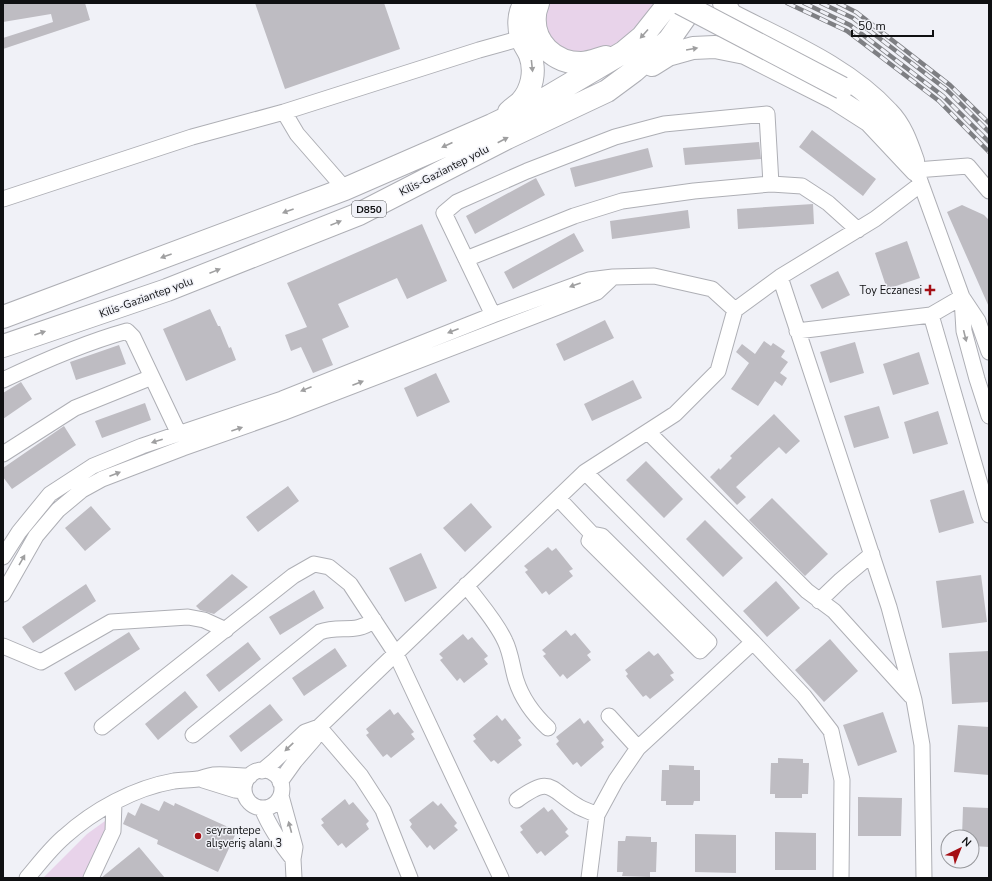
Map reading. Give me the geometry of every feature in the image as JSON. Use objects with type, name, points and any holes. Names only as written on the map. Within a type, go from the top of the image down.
[{"type":"highway","points":[[492,125],[521,102],[530,87],[533,73],[531,56],[522,38],[519,21],[525,3]]},
{"type":"highway","points":[[538,3],[535,15],[536,30],[542,45],[552,55],[565,62],[583,64],[624,52]]},
{"type":"highway","name":"Kilis-Gaziantep yolu","points":[[3,317],[346,189],[492,125],[536,104],[624,52],[642,37],[668,3]]},
{"type":"highway","points":[[680,3],[842,88],[878,117],[896,140],[918,177]]},
{"type":"highway","name":"Kilis-Gaziantep yolu","points":[[3,346],[167,290],[359,214],[507,138],[607,91],[634,71],[669,40],[695,3]]},
{"type":"highway","points":[[724,3],[731,15],[826,65],[850,80],[889,114],[905,137],[918,177]]},
{"type":"highway","points":[[734,3],[739,12],[759,23],[793,47]]},
{"type":"highway","points":[[607,91],[668,55],[693,48],[715,47],[745,53],[834,98],[870,121],[918,177]]},
{"type":"street","points":[[3,199],[192,137],[284,112],[479,50],[522,38]]},
{"type":"street","points":[[284,112],[297,134],[346,189]]},
{"type":"street","points":[[493,315],[444,213],[457,202],[527,171],[615,137],[664,124],[767,114],[771,184]]},
{"type":"street","points":[[319,727],[314,740],[295,761],[274,805],[268,808],[262,808],[256,807],[250,803],[246,798],[244,791],[246,780],[274,761],[305,732],[319,727],[585,472],[675,414],[718,371],[735,310],[780,277],[858,230],[918,177],[968,166],[989,191]]},
{"type":"street","points":[[918,177],[962,297],[978,321],[988,347]]},
{"type":"street","points":[[466,258],[574,216],[622,201],[694,191],[771,184],[802,186],[828,203],[858,230]]},
{"type":"street","points":[[3,557],[19,532],[50,494],[93,466],[142,446],[282,399],[493,315],[589,280],[613,277],[654,276],[712,289],[735,310]]},
{"type":"street","points":[[3,594],[36,536],[58,510],[82,490],[102,479],[183,448],[282,413],[597,292],[613,277]]},
{"type":"street","points":[[780,277],[872,554],[889,608],[914,700],[922,745],[924,878]]},
{"type":"street","points":[[797,331],[931,315],[962,297]]},
{"type":"street","points":[[962,297],[964,331],[989,416]]},
{"type":"street","points":[[931,315],[989,515]]},
{"type":"street","points":[[3,380],[97,340],[127,331],[133,337],[179,434]]},
{"type":"street","points":[[3,454],[75,408],[152,377]]},
{"type":"street","points":[[648,432],[807,591],[834,611],[914,700]]},
{"type":"street","points":[[585,472],[753,642],[804,696],[831,730],[842,780],[841,878]]},
{"type":"street","points":[[558,498],[592,534],[602,536],[709,642],[700,651],[589,541],[592,534]]},
{"type":"street","points":[[819,601],[872,554]]},
{"type":"street","points":[[102,727],[293,576],[314,564],[329,567],[350,584],[396,654],[501,878]]},
{"type":"street","points":[[466,585],[504,639],[509,650],[516,680],[522,696],[532,712],[548,728]]},
{"type":"street","points":[[3,646],[41,662],[111,622],[188,616],[204,620],[226,630]]},
{"type":"street","points":[[193,735],[320,632],[332,628],[359,628],[374,620]]},
{"type":"street","points":[[588,878],[597,815],[616,780],[638,748],[753,642]]},
{"type":"street","points":[[609,716],[638,748]]},
{"type":"street","points":[[319,727],[361,776],[383,810],[410,878]]},
{"type":"street","points":[[27,878],[46,855],[64,837],[86,820],[114,803],[151,787],[174,781],[200,779],[214,775],[256,773],[273,773],[281,789],[295,847],[293,859],[294,878]]},
{"type":"street","points":[[200,779],[235,790],[244,791]]},
{"type":"street","points":[[517,800],[534,788],[543,786],[549,787],[555,789],[579,807],[597,815]]},
{"type":"street","points":[[91,878],[113,831],[114,803]]},
{"type":"street","points":[[262,808],[265,816],[285,850],[293,859]]},
{"type":"shaded area","points":[[549,3],[650,3],[654,5],[627,36],[596,56],[553,47],[544,25],[544,15]]},
{"type":"shaded area","points":[[112,816],[90,878],[43,878],[87,834]]},
{"type":"building","points":[[3,3],[85,3],[90,20],[3,49],[3,38],[53,22],[51,14],[3,22]]},
{"type":"building","points":[[255,3],[384,3],[400,49],[285,89]]},
{"type":"building","points":[[812,130],[876,179],[863,196],[799,147]]},
{"type":"building","points":[[759,142],[761,159],[685,165],[683,148]]},
{"type":"building","points":[[648,148],[653,167],[575,187],[570,168]]},
{"type":"building","points":[[536,178],[545,195],[475,234],[466,216]]},
{"type":"building","points":[[813,204],[814,224],[738,229],[737,209]]},
{"type":"building","points":[[962,205],[984,215],[989,220],[989,307],[947,212]]},
{"type":"building","points":[[688,210],[690,228],[612,239],[610,221]]},
{"type":"building","points":[[422,224],[447,281],[407,299],[397,278],[338,304],[349,327],[322,339],[333,365],[313,373],[301,347],[291,351],[285,335],[307,327],[287,283]]},
{"type":"building","points":[[574,233],[584,251],[513,289],[504,272]]},
{"type":"building","points":[[907,241],[920,278],[887,289],[875,253]]},
{"type":"building","points":[[838,271],[850,295],[822,309],[810,285]]},
{"type":"building","points":[[210,309],[218,326],[220,326],[229,348],[231,347],[236,360],[186,381],[163,329]]},
{"type":"building","points":[[605,320],[614,338],[564,361],[556,344]]},
{"type":"building","points":[[764,341],[771,346],[773,343],[785,351],[781,357],[788,362],[780,373],[787,378],[782,386],[775,381],[758,406],[731,389],[749,363],[736,352],[742,344],[755,354]]},
{"type":"building","points":[[855,342],[864,373],[830,383],[820,352]]},
{"type":"building","points":[[119,345],[126,364],[76,380],[70,362]]},
{"type":"building","points":[[919,352],[929,384],[893,395],[883,364]]},
{"type":"building","points":[[436,373],[450,402],[417,417],[404,388]]},
{"type":"building","points":[[633,380],[642,398],[592,421],[584,404]]},
{"type":"building","points":[[21,382],[32,399],[3,419],[3,393]]},
{"type":"building","points":[[145,403],[151,420],[102,438],[95,421]]},
{"type":"building","points":[[879,406],[889,438],[854,448],[844,416]]},
{"type":"building","points":[[938,411],[948,444],[913,454],[904,422]]},
{"type":"building","points":[[774,414],[800,441],[786,454],[779,447],[736,487],[746,497],[737,505],[710,477],[719,468],[720,470],[732,458],[730,456]]},
{"type":"building","points":[[64,426],[76,445],[12,489],[3,477],[3,468]]},
{"type":"building","points":[[646,461],[683,499],[664,518],[626,480]]},
{"type":"building","points":[[288,486],[299,501],[258,532],[246,517]]},
{"type":"building","points":[[964,490],[974,523],[939,533],[930,500]]},
{"type":"building","points":[[772,498],[828,554],[805,576],[749,520]]},
{"type":"building","points":[[471,503],[492,527],[465,552],[443,528]]},
{"type":"building","points":[[91,506],[111,529],[85,551],[65,528]]},
{"type":"building","points":[[705,520],[743,558],[723,577],[686,539]]},
{"type":"building","points":[[548,547],[552,551],[556,548],[573,569],[569,571],[573,576],[549,595],[546,591],[542,594],[525,572],[528,570],[524,566]]},
{"type":"building","points":[[421,553],[437,588],[405,602],[389,568]]},
{"type":"building","points":[[232,574],[248,587],[214,614],[200,610],[196,606]]},
{"type":"building","points":[[981,575],[987,622],[942,628],[936,581]]},
{"type":"building","points":[[776,581],[800,608],[767,637],[743,611]]},
{"type":"building","points":[[86,584],[96,601],[33,643],[22,627]]},
{"type":"building","points":[[314,590],[324,608],[280,635],[269,617]]},
{"type":"building","points":[[566,630],[571,636],[575,633],[591,652],[587,655],[591,660],[567,679],[563,674],[560,677],[543,656],[546,654],[542,650]]},
{"type":"building","points":[[129,632],[140,649],[75,691],[64,673]]},
{"type":"building","points":[[463,634],[468,640],[472,637],[488,656],[484,659],[488,664],[464,683],[460,678],[457,681],[440,660],[443,658],[439,654]]},
{"type":"building","points":[[830,639],[858,671],[824,702],[795,670]]},
{"type":"building","points":[[248,642],[261,659],[219,692],[206,675]]},
{"type":"building","points":[[335,648],[347,666],[304,696],[292,678]]},
{"type":"building","points":[[649,651],[654,656],[658,653],[674,673],[670,675],[674,680],[650,699],[646,695],[643,697],[626,676],[628,674],[625,670]]},
{"type":"building","points":[[989,651],[989,702],[952,704],[949,653]]},
{"type":"building","points":[[185,691],[198,707],[158,740],[145,724]]},
{"type":"building","points":[[270,704],[283,720],[241,752],[229,736]]},
{"type":"building","points":[[390,709],[394,715],[398,712],[414,732],[411,734],[415,739],[391,758],[387,754],[383,757],[366,735],[369,733],[366,729]]},
{"type":"building","points":[[883,712],[897,752],[858,766],[843,725]]},
{"type":"building","points":[[497,715],[502,721],[505,718],[521,738],[518,740],[522,745],[498,764],[494,760],[491,762],[473,741],[476,739],[473,735]]},
{"type":"building","points":[[580,718],[584,724],[588,720],[604,740],[601,743],[604,747],[581,767],[577,762],[573,765],[556,744],[559,741],[556,737]]},
{"type":"building","points":[[958,725],[989,727],[989,775],[954,772]]},
{"type":"building","points":[[778,758],[803,759],[803,763],[809,763],[808,794],[802,794],[802,798],[775,798],[775,794],[770,794],[771,763],[778,763]]},
{"type":"building","points":[[669,765],[694,766],[694,770],[700,770],[700,801],[694,801],[693,805],[666,805],[666,801],[661,801],[662,770],[669,770]]},
{"type":"building","points":[[858,797],[902,798],[901,836],[858,836]]},
{"type":"building","points":[[345,799],[349,805],[353,802],[369,821],[366,824],[369,829],[346,848],[342,843],[338,846],[321,825],[324,823],[321,819]]},
{"type":"building","name":"seyrantepe alışveriş alanı 3","points":[[164,801],[174,806],[175,803],[237,831],[218,872],[157,844],[158,840],[123,824],[128,812],[135,816],[141,803],[159,811]]},
{"type":"building","points":[[433,801],[438,806],[441,803],[457,823],[454,826],[458,830],[434,850],[430,845],[427,848],[410,827],[412,824],[409,820]]},
{"type":"building","points":[[544,807],[548,812],[552,809],[568,829],[565,832],[569,836],[545,856],[541,851],[537,854],[520,832],[523,830],[520,826]]},
{"type":"building","points":[[963,807],[989,808],[989,847],[980,846],[980,829],[962,829]]},
{"type":"building","points":[[775,832],[816,833],[816,870],[775,870]]},
{"type":"building","points":[[695,834],[736,835],[736,873],[695,872]]},
{"type":"building","points":[[626,836],[651,837],[651,842],[657,842],[656,872],[650,872],[650,877],[622,876],[623,872],[617,872],[618,841],[625,841]]},
{"type":"building","points":[[139,847],[165,878],[101,878]]},
{"type":"railway","points":[[787,3],[847,31],[939,101],[989,152]]},
{"type":"railway","points":[[804,3],[850,25],[943,96],[989,142]]},
{"type":"railway","points":[[821,3],[853,18],[947,90],[989,132]]},
{"type":"railway","points":[[838,3],[856,12],[950,85],[989,123]]},
{"type":"place","name":"Toy Eczanesi","points":[[930,290]]},
{"type":"place","name":"seyrantepe alışveriş alanı 3","points":[[198,836]]}]
